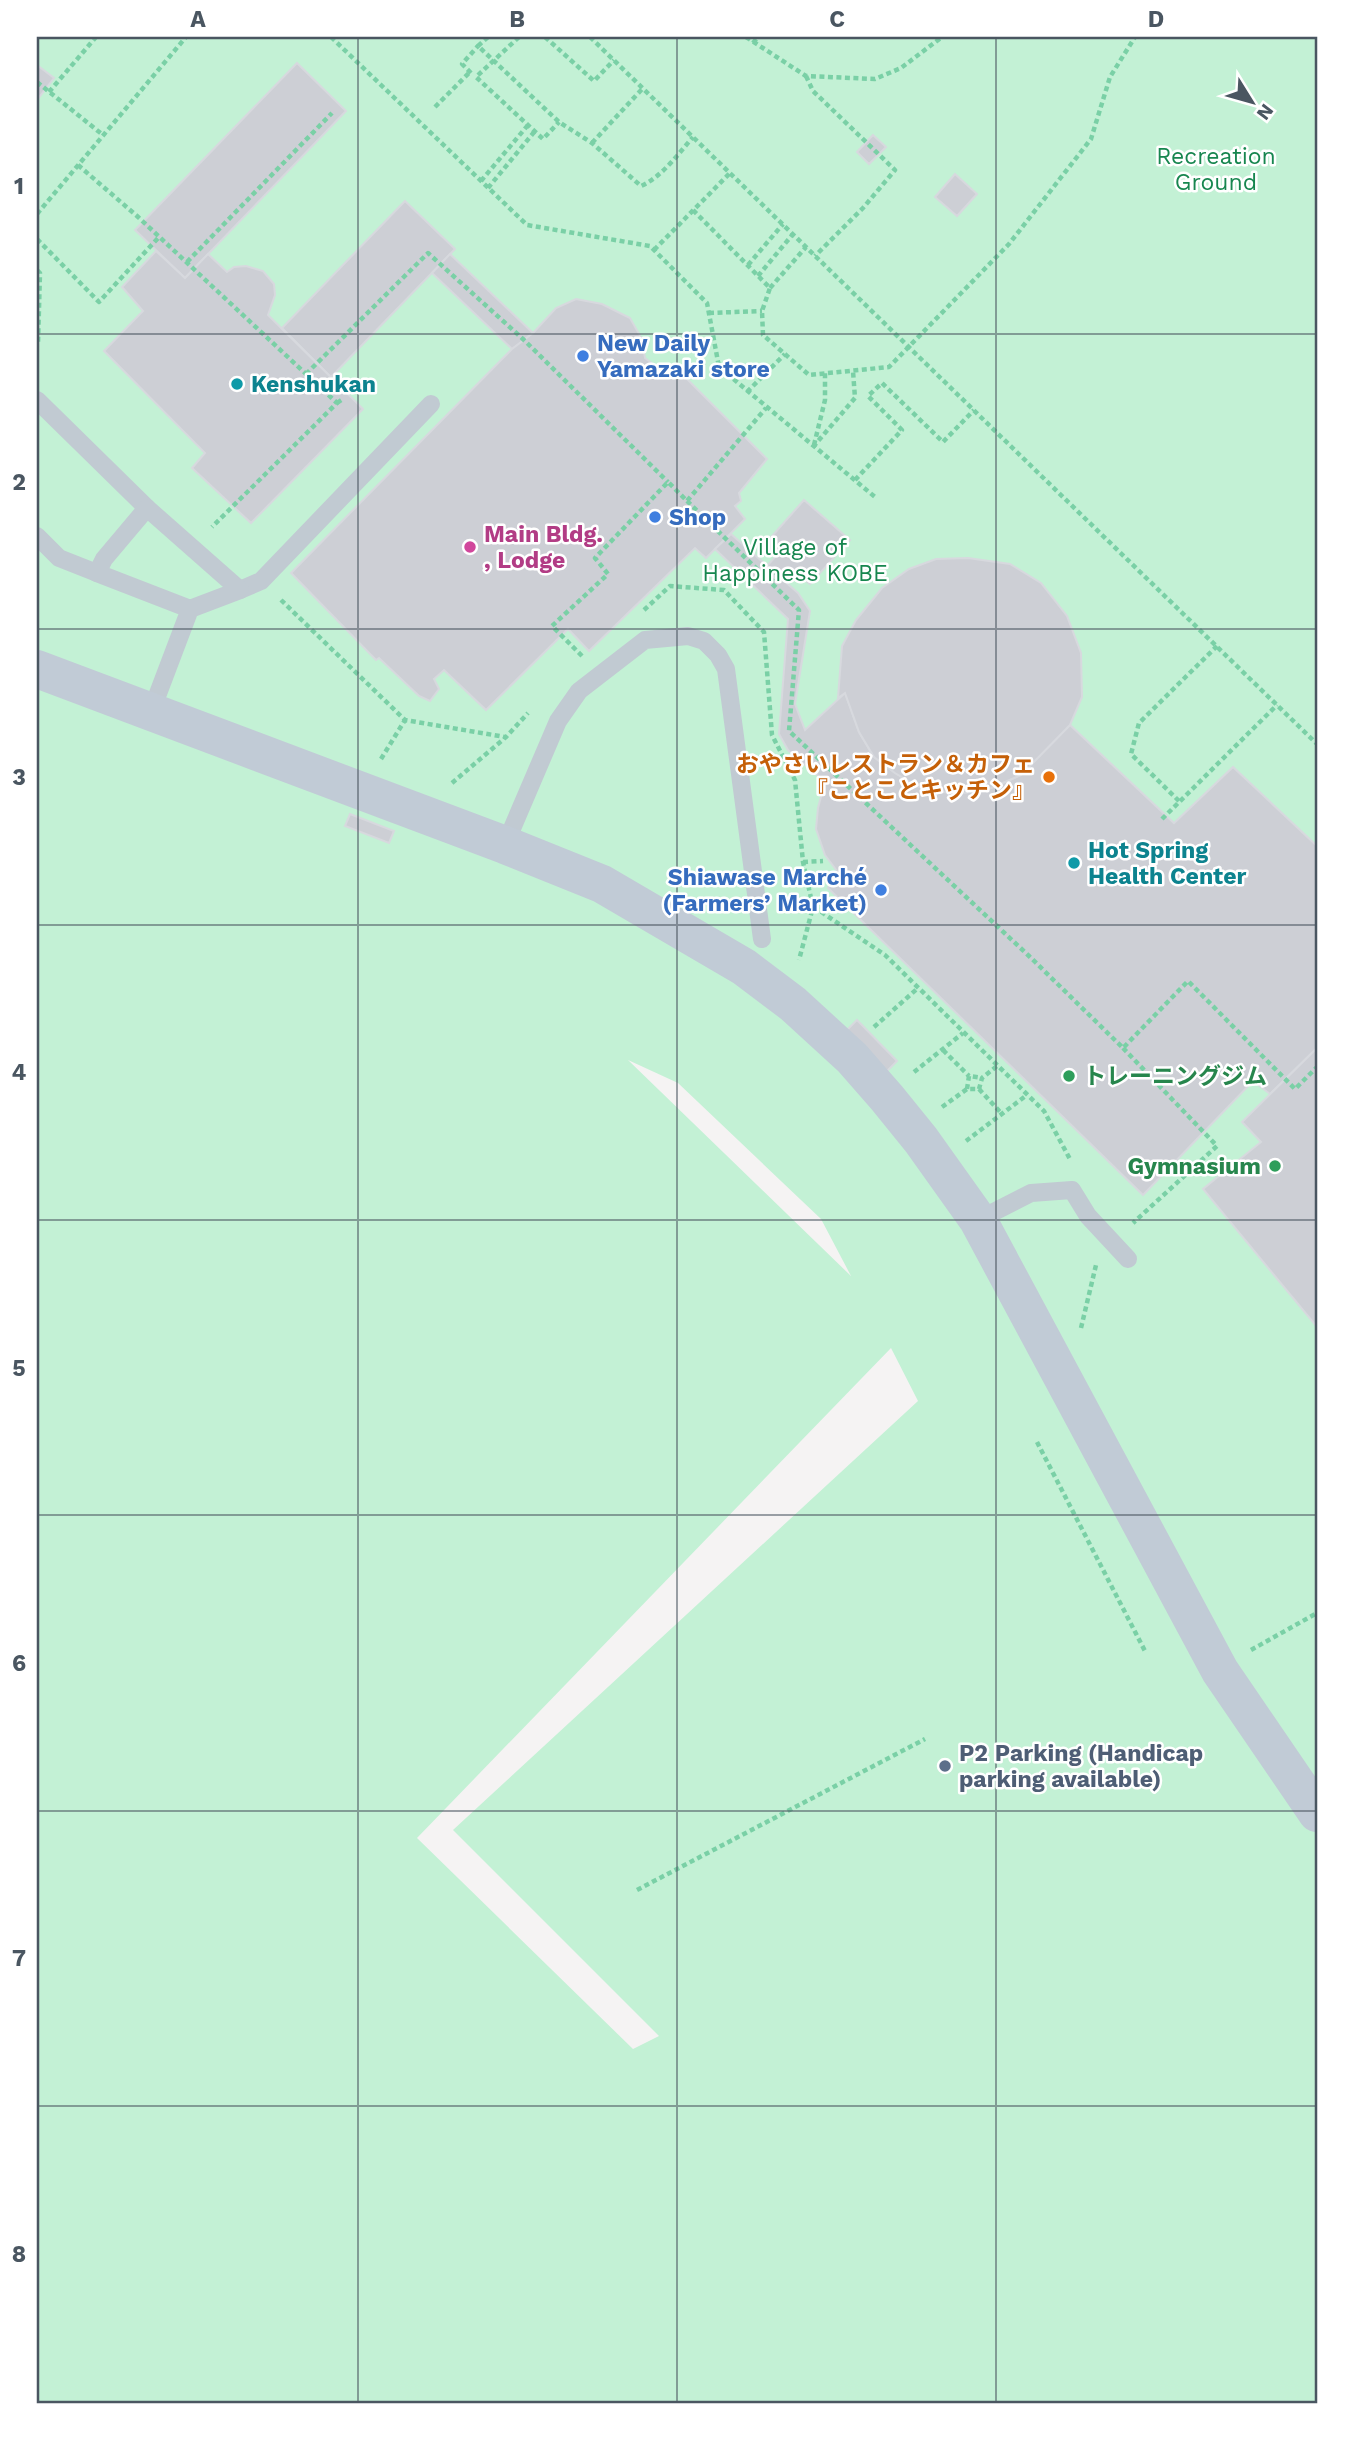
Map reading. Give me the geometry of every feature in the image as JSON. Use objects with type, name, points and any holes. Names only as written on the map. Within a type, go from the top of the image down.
[{"type":"street","points":[[37,669],[602,884],[744,967],[793,1003],[852,1058],[887,1098],[921,1140],[978,1220],[1220,1671],[1317,1813]]},
{"type":"lane","points":[[37,400],[147,508],[240,590]]},
{"type":"lane","points":[[37,536],[59,558],[190,609],[261,581],[431,404]]},
{"type":"lane","points":[[97,573],[104,559],[147,508]]},
{"type":"lane","points":[[151,712],[190,609]]},
{"type":"lane","points":[[505,845],[558,721],[579,691],[645,640],[688,636],[704,641],[718,655],[726,669],[762,939]]},
{"type":"lane","points":[[978,1220],[1031,1193],[1072,1190],[1088,1216],[1128,1259]]},
{"type":"path","points":[[49,92],[96,37]]},
{"type":"path","points":[[37,214],[186,37]]},
{"type":"path","points":[[331,37],[527,225],[650,246],[708,303],[719,367],[875,497]]},
{"type":"path","points":[[488,37],[461,64],[543,139],[559,122]]},
{"type":"path","points":[[476,77],[519,37]]},
{"type":"path","points":[[545,37],[594,81],[614,60]]},
{"type":"path","points":[[590,37],[1317,744]]},
{"type":"path","points":[[746,37],[806,76],[875,79],[901,68],[942,37]]},
{"type":"path","points":[[753,43],[758,37]]},
{"type":"path","points":[[806,247],[770,288],[762,311],[763,335],[809,375],[889,367],[1009,244],[1091,139],[1110,76],[1135,37]]},
{"type":"path","points":[[478,46],[559,122],[592,143],[641,186],[661,173],[693,137]]},
{"type":"path","points":[[435,107],[470,72]]},
{"type":"path","points":[[806,76],[813,91],[895,170],[863,208],[815,256]]},
{"type":"path","points":[[37,82],[103,135]]},
{"type":"path","points":[[592,143],[643,88]]},
{"type":"path","points":[[187,262],[332,113]]},
{"type":"path","points":[[481,181],[528,125]]},
{"type":"path","points":[[488,188],[535,131]]},
{"type":"path","points":[[78,165],[159,236],[337,403]]},
{"type":"path","points":[[654,250],[730,173]]},
{"type":"path","points":[[693,210],[770,288]]},
{"type":"path","points":[[748,265],[783,224]]},
{"type":"path","points":[[758,276],[793,234]]},
{"type":"path","points":[[37,239],[99,302],[159,236]]},
{"type":"path","points":[[306,374],[428,253],[524,340],[799,610],[789,731],[1030,956],[1217,1146],[1112,1242]]},
{"type":"path","points":[[37,270],[40,273],[38,344]]},
{"type":"path","points":[[709,313],[762,311]]},
{"type":"path","points":[[747,392],[785,354]]},
{"type":"path","points":[[813,447],[855,397],[853,371]]},
{"type":"path","points":[[813,447],[825,400],[825,373]]},
{"type":"path","points":[[855,481],[902,430],[868,396],[882,383],[943,442],[974,410]]},
{"type":"path","points":[[210,530],[343,399]]},
{"type":"path","points":[[687,501],[766,408]]},
{"type":"path","points":[[582,656],[552,626],[608,574],[595,558],[668,482]]},
{"type":"path","points":[[770,582],[780,571]]},
{"type":"path","points":[[276,595],[405,720],[506,737],[446,788]]},
{"type":"path","points":[[1179,802],[1131,754],[1139,723],[1217,646]]},
{"type":"path","points":[[1162,819],[1277,705]]},
{"type":"path","points":[[378,763],[405,720]]},
{"type":"path","points":[[803,862],[823,861]]},
{"type":"path","points":[[813,907],[885,955],[1044,1111],[1071,1160]]},
{"type":"path","points":[[1122,1048],[1188,981],[1295,1089],[1317,1067]]},
{"type":"path","points":[[873,1028],[918,988]]},
{"type":"path","points":[[913,1073],[963,1033]]},
{"type":"path","points":[[943,1050],[969,1076],[982,1078]]},
{"type":"path","points":[[979,1089],[982,1078],[997,1066]]},
{"type":"path","points":[[967,1089],[969,1076]]},
{"type":"path","points":[[942,1107],[967,1089],[979,1089],[1003,1115]]},
{"type":"path","points":[[965,1142],[1027,1095]]},
{"type":"path","points":[[1080,1334],[1098,1254]]},
{"type":"path","points":[[1037,1442],[1146,1653]]},
{"type":"path","points":[[1250,1651],[1317,1613]]},
{"type":"path","points":[[637,1890],[925,1739]]},
{"type":"green space","name":"Village of Happiness KOBE","points":[[37,37],[1317,37],[1317,2403],[37,2403]],"holes":[[[628,1060],[678,1083],[821,1219],[851,1276]],[[891,1348],[918,1401],[453,1830],[659,2036],[633,2049],[417,1838]]]},
{"type":"building","points":[[297,63],[346,111],[185,278],[135,230]]},
{"type":"building","points":[[37,65],[54,78],[37,100]]},
{"type":"building","points":[[873,135],[886,147],[869,164],[857,152]]},
{"type":"building","points":[[955,174],[977,194],[957,216],[935,197]]},
{"type":"building","points":[[405,201],[455,249],[331,377],[282,328]]},
{"type":"building","name":"Kenshukan","points":[[156,251],[185,278],[208,254],[227,272],[234,267],[246,266],[263,271],[274,284],[275,295],[268,315],[363,409],[251,523],[192,468],[205,453],[104,351],[143,311],[122,287]]},
{"type":"building","points":[[450,254],[533,333],[512,349],[432,273]]},
{"type":"building","points":[[576,299],[602,304],[630,318],[642,339],[645,358],[671,378],[678,370],[767,459],[739,493],[741,501],[735,506],[745,519],[706,558],[695,548],[589,651],[568,629],[486,710],[444,670],[434,679],[439,689],[430,701],[419,696],[379,658],[376,660],[291,573],[512,349],[533,333],[556,308]]},
{"type":"building","points":[[804,500],[850,540],[810,584],[795,573],[787,582],[767,566],[776,556],[765,544]]},
{"type":"building","name":"Hot Spring Health Center","points":[[731,534],[798,593],[810,611],[795,704],[805,730],[845,693],[859,732],[874,757],[917,786],[941,792],[964,793],[991,788],[1021,775],[1070,725],[1174,823],[1233,767],[1317,846],[1317,1048],[1270,1094],[1253,1081],[1143,1195],[828,888],[837,871],[825,855],[816,829],[825,782],[788,750],[779,734],[788,619],[715,549]]},
{"type":"building","points":[[968,558],[1010,564],[1041,583],[1067,616],[1081,653],[1082,697],[1070,725],[1021,775],[991,788],[964,793],[941,792],[917,786],[874,757],[859,732],[845,693],[838,698],[842,646],[856,620],[882,588],[909,569],[936,559]]},
{"type":"building","points":[[350,814],[394,831],[389,843],[345,826]]},
{"type":"building","points":[[857,1020],[897,1061],[887,1071],[847,1030]]},
{"type":"building","name":"Gymnasium","points":[[1316,1049],[1317,1327],[1203,1189],[1261,1142],[1242,1122]]},
{"type":"place","name":"New Daily Yamazaki store","points":[[583,356]]},
{"type":"place","name":"Kenshukan","points":[[237,384]]},
{"type":"place","name":"Shop","points":[[655,517]]},
{"type":"place","name":"Main Bldg. , Lodge","points":[[470,547]]},
{"type":"place","name":"おやさいレストラン＆カフェ 『ことことキッチン』","points":[[1049,777]]},
{"type":"place","name":"Hot Spring Health Center","points":[[1074,863]]},
{"type":"place","name":"Shiawase Marché (Farmers’ Market)","points":[[881,890]]},
{"type":"place","name":"トレーニングジム","points":[[1069,1076]]},
{"type":"place","name":"Gymnasium","points":[[1275,1166]]},
{"type":"place","name":"P2 Parking (Handicap parking available)","points":[[945,1766]]},
{"type":"park label","name":"Recreation Ground","points":[[1216,169]]}]
